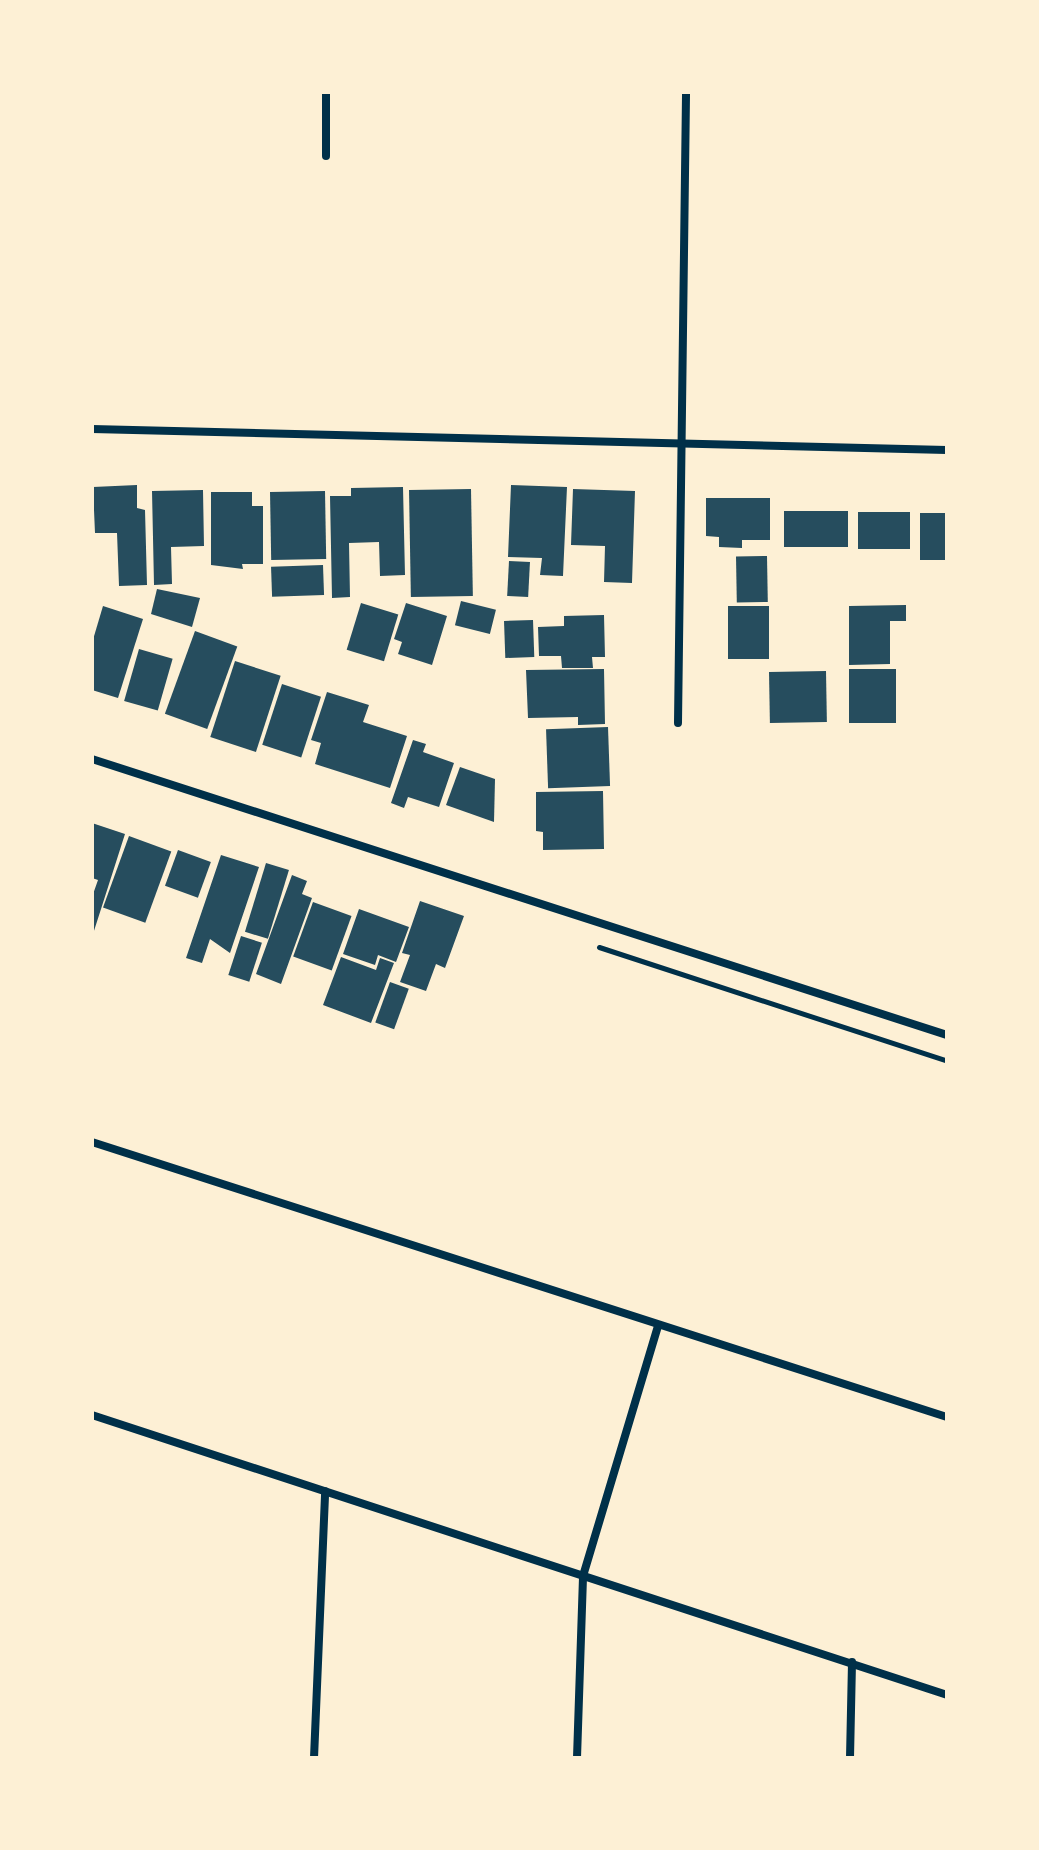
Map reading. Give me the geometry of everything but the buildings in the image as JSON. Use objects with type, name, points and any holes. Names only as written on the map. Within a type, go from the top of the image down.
[{"type":"street","points":[[326,92],[326,156]]},
{"type":"street","points":[[678,723],[686,92]]},
{"type":"street","points":[[92,429],[682,446],[947,450]]},
{"type":"street","points":[[92,759],[947,1035]]},
{"type":"street","points":[[92,1142],[947,1417]]},
{"type":"street","points":[[577,1758],[583,1576],[658,1326]]},
{"type":"street","points":[[92,1415],[947,1695]]},
{"type":"street","points":[[314,1758],[325,1491]]},
{"type":"street","points":[[850,1758],[852,1662]]}]
